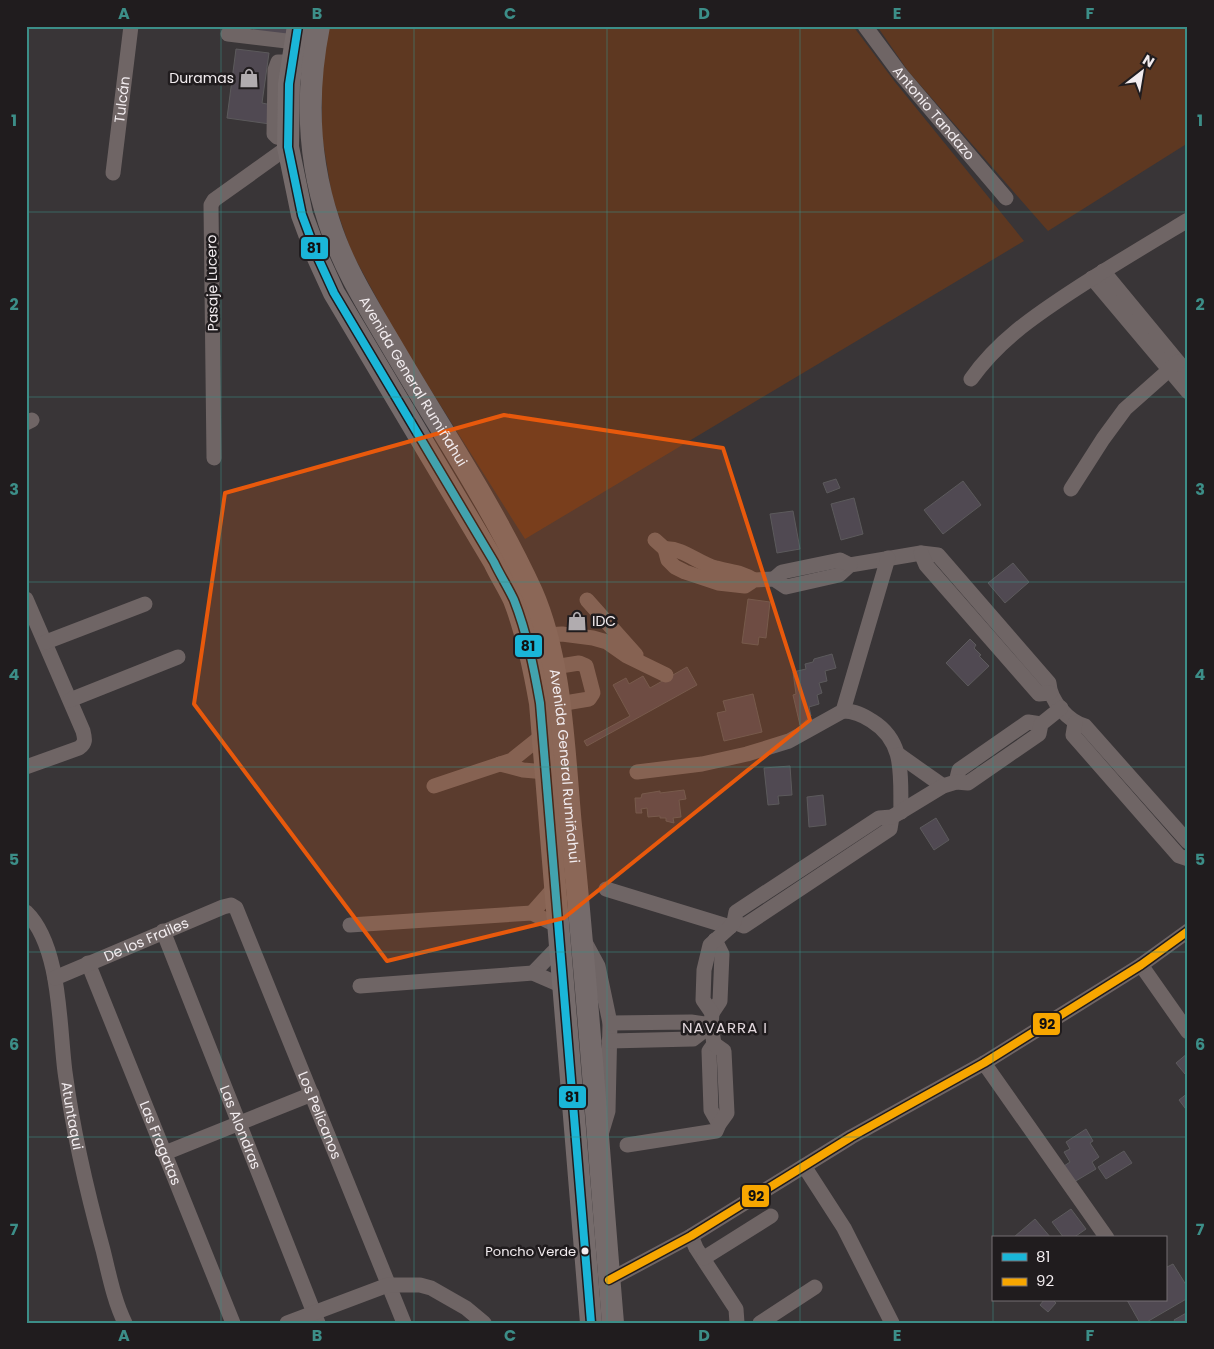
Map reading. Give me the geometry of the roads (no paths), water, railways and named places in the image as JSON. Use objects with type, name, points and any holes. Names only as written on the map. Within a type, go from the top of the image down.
[{"type":"highway","name":"Avenida General Rumiñahui","points":[[320,26],[312,85],[311,136],[315,166],[328,221],[351,277],[507,540],[534,597],[554,667],[582,936],[613,1323]]},
{"type":"highway","name":"Avenida General Rumiñahui","points":[[295,43],[289,84],[288,144],[302,216],[334,293],[494,562],[513,598],[535,673],[543,735],[591,1323]]},
{"type":"street","name":"Tulcán","points":[[113,173],[131,26]]},
{"type":"street","name":"Antonio Tandazo","points":[[865,26],[900,72],[1006,198]]},
{"type":"street","points":[[228,34],[295,43]]},
{"type":"street","name":"Pasaje Lucero","points":[[214,458],[211,205],[214,200],[288,144]]},
{"type":"street","points":[[971,378],[985,359],[1030,319],[1098,274],[1188,220]]},
{"type":"street","points":[[1098,274],[1173,365],[1188,392]]},
{"type":"street","points":[[1173,365],[1188,374]]},
{"type":"street","points":[[1071,489],[1125,409],[1173,365]]},
{"type":"street","points":[[660,544],[674,548],[715,568],[744,574],[754,580],[774,579],[786,587],[839,575],[850,565],[921,553],[926,565],[1039,694],[1050,693],[1075,723],[1085,726],[1188,842]]},
{"type":"street","points":[[844,712],[888,558]]},
{"type":"street","points":[[26,599],[83,731],[85,741],[79,748],[26,768]]},
{"type":"street","points":[[587,600],[645,665]]},
{"type":"street","points":[[46,642],[145,604]]},
{"type":"street","points":[[546,635],[562,634],[607,642],[627,656],[666,675]]},
{"type":"street","points":[[70,700],[178,657]]},
{"type":"street","points":[[554,667],[580,663],[586,666],[593,693],[589,700],[559,704]]},
{"type":"street","points":[[627,1145],[713,1133],[716,1132],[727,1113],[724,1051],[714,1044],[711,1019],[704,1000],[704,970],[707,951],[715,940],[732,924],[736,912],[879,818],[897,814],[950,784],[959,770],[1028,722],[1041,724],[1061,708]]},
{"type":"street","points":[[637,772],[702,764],[747,754],[790,741],[844,712],[852,711],[880,726],[892,741],[899,755],[897,814]]},
{"type":"street","points":[[1075,723],[1073,735],[1179,856],[1188,858]]},
{"type":"street","points":[[434,786],[517,758],[543,735]]},
{"type":"street","points":[[899,755],[950,784]]},
{"type":"street","points":[[500,764],[523,770],[546,772]]},
{"type":"street","points":[[532,913],[555,887]]},
{"type":"street","points":[[606,890],[732,924]]},
{"type":"street","name":"De los Frailes","points":[[55,978],[223,907],[231,905],[236,908]]},
{"type":"street","name":"Los Pelicanos","points":[[236,908],[404,1323]]},
{"type":"street","name":"Atuntaqui","points":[[26,912],[40,929],[55,978],[65,1072],[77,1144],[92,1210],[125,1323]]},
{"type":"street","points":[[350,925],[532,913],[559,936],[532,973]]},
{"type":"street","points":[[610,1280],[691,1236],[851,1137],[984,1062],[1142,965],[1188,931]]},
{"type":"street","name":"Las Alondras","points":[[163,932],[316,1318]]},
{"type":"street","points":[[582,936],[598,966],[610,1023],[608,1111],[598,1139]]},
{"type":"street","name":"Las Fragatas","points":[[88,963],[233,1323]]},
{"type":"street","points":[[1142,965],[1188,1032]]},
{"type":"street","points":[[360,986],[532,973],[563,986]]},
{"type":"street","points":[[610,1023],[691,1022],[711,1019]]},
{"type":"street","points":[[609,1041],[694,1038],[711,1019]]},
{"type":"street","points":[[984,1062],[1106,1236]]},
{"type":"street","points":[[165,1153],[312,1094]]},
{"type":"street","points":[[804,1166],[844,1228],[892,1323]]},
{"type":"street","points":[[704,1258],[771,1216]]},
{"type":"street","points":[[691,1236],[696,1248],[736,1309],[737,1323]]},
{"type":"street","points":[[287,1323],[316,1318],[388,1285],[420,1285],[431,1288],[466,1308],[484,1323]]},
{"type":"street","points":[[760,1323],[815,1287]]},
{"type":"place","name":"Duramas","points":[[249,78]]},
{"type":"place","name":"IDC","points":[[577,621]]},
{"type":"place","name":"Poncho Verde","points":[[585,1251]]},
{"type":"district","name":"NAVARRA I","points":[[725,1027]]}]
